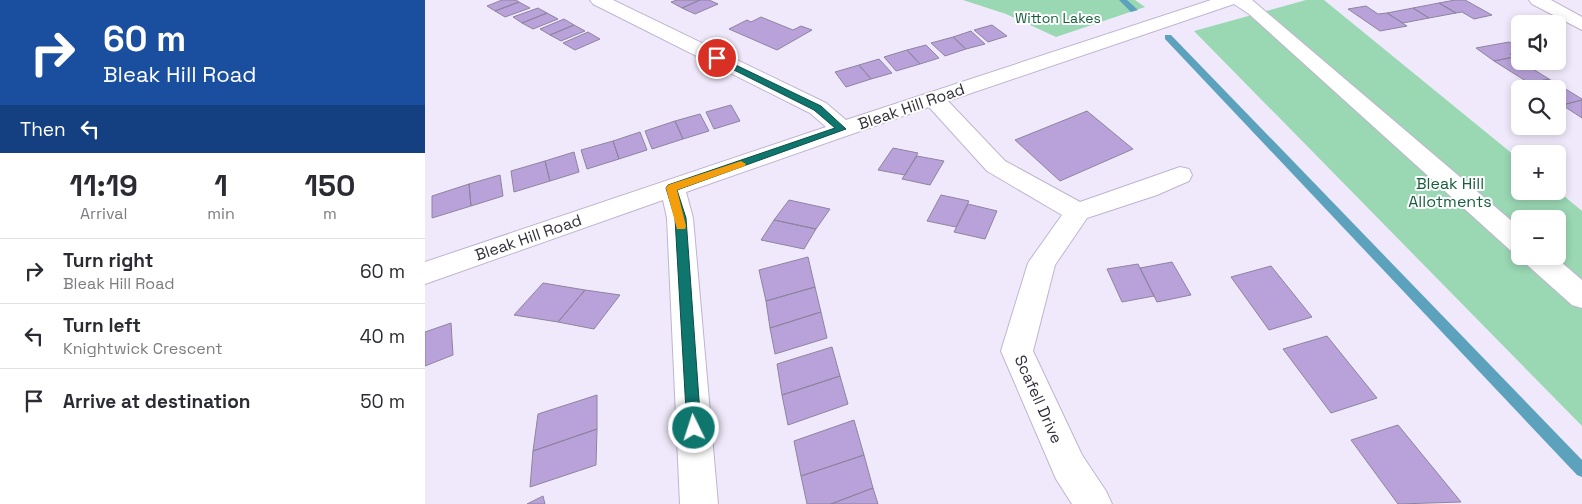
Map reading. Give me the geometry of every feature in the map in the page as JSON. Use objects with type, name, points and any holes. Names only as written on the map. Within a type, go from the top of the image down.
[{"type":"street","points":[[599,0],[818,108],[841,129]]},
{"type":"street","name":"Bleak Hill Road","points":[[425,273],[841,129],[1229,0]]},
{"type":"street","points":[[1240,0],[1255,10],[1511,235]]},
{"type":"street","points":[[1538,0],[1582,24]]},
{"type":"street","points":[[933,98],[996,166],[1078,212],[1148,189],[1180,175]]},
{"type":"street","points":[[672,188],[681,218],[699,504]]},
{"type":"street","name":"Scafell Drive","points":[[1078,212],[1041,263],[1017,350],[1069,467],[1093,504]]},
{"type":"street","points":[[1545,265],[1582,297]]},
{"type":"green space","name":"Witton Lakes","points":[[963,0],[1135,0],[1145,7],[1056,37],[1006,14]]},
{"type":"green space","name":"Bleak Hill Allotments","points":[[1306,0],[1324,0],[1511,153],[1511,200],[1566,200],[1566,198],[1582,211],[1582,426],[1194,31]]},
{"type":"building","points":[[502,0],[516,0],[519,2],[495,11],[487,6]]},
{"type":"building","points":[[677,0],[700,0],[682,8],[671,2]]},
{"type":"building","points":[[700,0],[709,0],[718,4],[695,14],[682,8]]},
{"type":"building","points":[[1465,0],[1492,15],[1474,19],[1462,12],[1456,13],[1439,3]]},
{"type":"building","points":[[519,2],[530,8],[505,17],[495,11]]},
{"type":"building","points":[[1439,3],[1456,13],[1429,18],[1413,8]]},
{"type":"building","points":[[1366,6],[1378,14],[1387,13],[1407,26],[1380,31],[1348,9]]},
{"type":"building","points":[[538,8],[547,13],[522,23],[513,17]]},
{"type":"building","points":[[1413,8],[1429,18],[1403,23],[1387,13]]},
{"type":"building","points":[[547,13],[558,19],[533,29],[522,23]]},
{"type":"building","points":[[761,17],[793,30],[801,26],[812,30],[777,50],[729,29],[747,20],[751,22]]},
{"type":"building","points":[[564,19],[574,25],[550,35],[540,29]]},
{"type":"building","points":[[574,25],[585,31],[561,41],[550,35]]},
{"type":"building","points":[[992,25],[1007,36],[988,42],[974,30]]},
{"type":"building","points":[[971,31],[985,44],[966,49],[953,37]]},
{"type":"building","points":[[588,32],[600,39],[575,50],[563,43]]},
{"type":"building","points":[[953,37],[966,49],[945,56],[931,43]]},
{"type":"building","points":[[1509,42],[1511,43],[1511,58],[1494,61],[1476,48]]},
{"type":"building","points":[[926,45],[939,58],[920,64],[907,50]]},
{"type":"building","points":[[907,50],[920,64],[896,71],[884,57]]},
{"type":"building","points":[[1511,58],[1511,70],[1535,70],[1549,79],[1524,80],[1494,61]]},
{"type":"building","points":[[879,59],[892,73],[871,79],[859,65]]},
{"type":"building","points":[[859,65],[871,79],[846,87],[835,72]]},
{"type":"building","points":[[1566,89],[1582,99],[1566,104]]},
{"type":"building","points":[[1582,100],[1582,118],[1566,108],[1566,104]]},
{"type":"building","points":[[731,105],[740,121],[714,129],[706,112]]},
{"type":"building","points":[[1087,111],[1133,149],[1060,181],[1015,140]]},
{"type":"building","points":[[700,114],[709,131],[683,139],[675,121]]},
{"type":"building","points":[[675,121],[683,139],[652,149],[645,131]]},
{"type":"building","points":[[640,132],[647,150],[619,159],[613,141]]},
{"type":"building","points":[[613,141],[619,159],[587,169],[581,150]]},
{"type":"building","points":[[893,148],[918,153],[905,175],[878,170]]},
{"type":"building","points":[[574,152],[579,172],[550,181],[545,161]]},
{"type":"building","points":[[917,156],[944,161],[930,185],[902,179]]},
{"type":"building","points":[[545,161],[550,181],[514,192],[511,171]]},
{"type":"building","points":[[500,175],[503,196],[471,206],[469,184]]},
{"type":"building","points":[[469,184],[471,206],[432,218],[432,196]]},
{"type":"building","points":[[941,195],[969,201],[956,227],[927,221]]},
{"type":"building","points":[[789,200],[830,209],[816,229],[774,220]]},
{"type":"building","points":[[968,204],[997,211],[985,239],[954,232]]},
{"type":"building","points":[[774,220],[816,229],[804,249],[761,240]]},
{"type":"building","points":[[808,257],[815,287],[766,301],[759,270]]},
{"type":"building","points":[[1172,262],[1191,295],[1157,302],[1140,268]]},
{"type":"building","points":[[1138,264],[1154,296],[1122,302],[1107,269]]},
{"type":"building","points":[[1271,266],[1312,317],[1269,330],[1231,277]]},
{"type":"building","points":[[543,283],[585,290],[558,322],[514,315]]},
{"type":"building","points":[[815,287],[821,312],[770,328],[766,301]]},
{"type":"building","points":[[585,290],[620,295],[594,329],[558,322]]},
{"type":"building","points":[[821,312],[827,338],[775,354],[770,328]]},
{"type":"building","points":[[451,323],[453,355],[425,366],[425,332]]},
{"type":"building","points":[[1327,336],[1377,398],[1331,413],[1283,349]]},
{"type":"building","points":[[832,347],[840,376],[782,395],[777,364]]},
{"type":"building","points":[[840,376],[848,404],[788,425],[782,395]]},
{"type":"building","points":[[597,395],[597,429],[533,451],[538,414]]},
{"type":"building","points":[[854,420],[864,455],[801,476],[794,441]]},
{"type":"building","points":[[1398,425],[1461,502],[1398,504],[1351,440]]},
{"type":"building","points":[[597,429],[596,465],[530,487],[533,451]]},
{"type":"building","points":[[864,455],[873,488],[831,504],[807,504],[801,476]]},
{"type":"building","points":[[873,488],[878,504],[831,504]]},
{"type":"building","points":[[543,496],[545,504],[527,504]]},
{"type":"waterway","points":[[1123,0],[1134,10]]},
{"type":"waterway","points":[[1168,37],[1582,470]]},
{"type":"slow traffic","points":[[681,226],[681,218],[672,188],[741,164]]},
{"type":"route","points":[[694,428],[681,218],[672,188],[841,129],[818,108],[717,58]]}]
